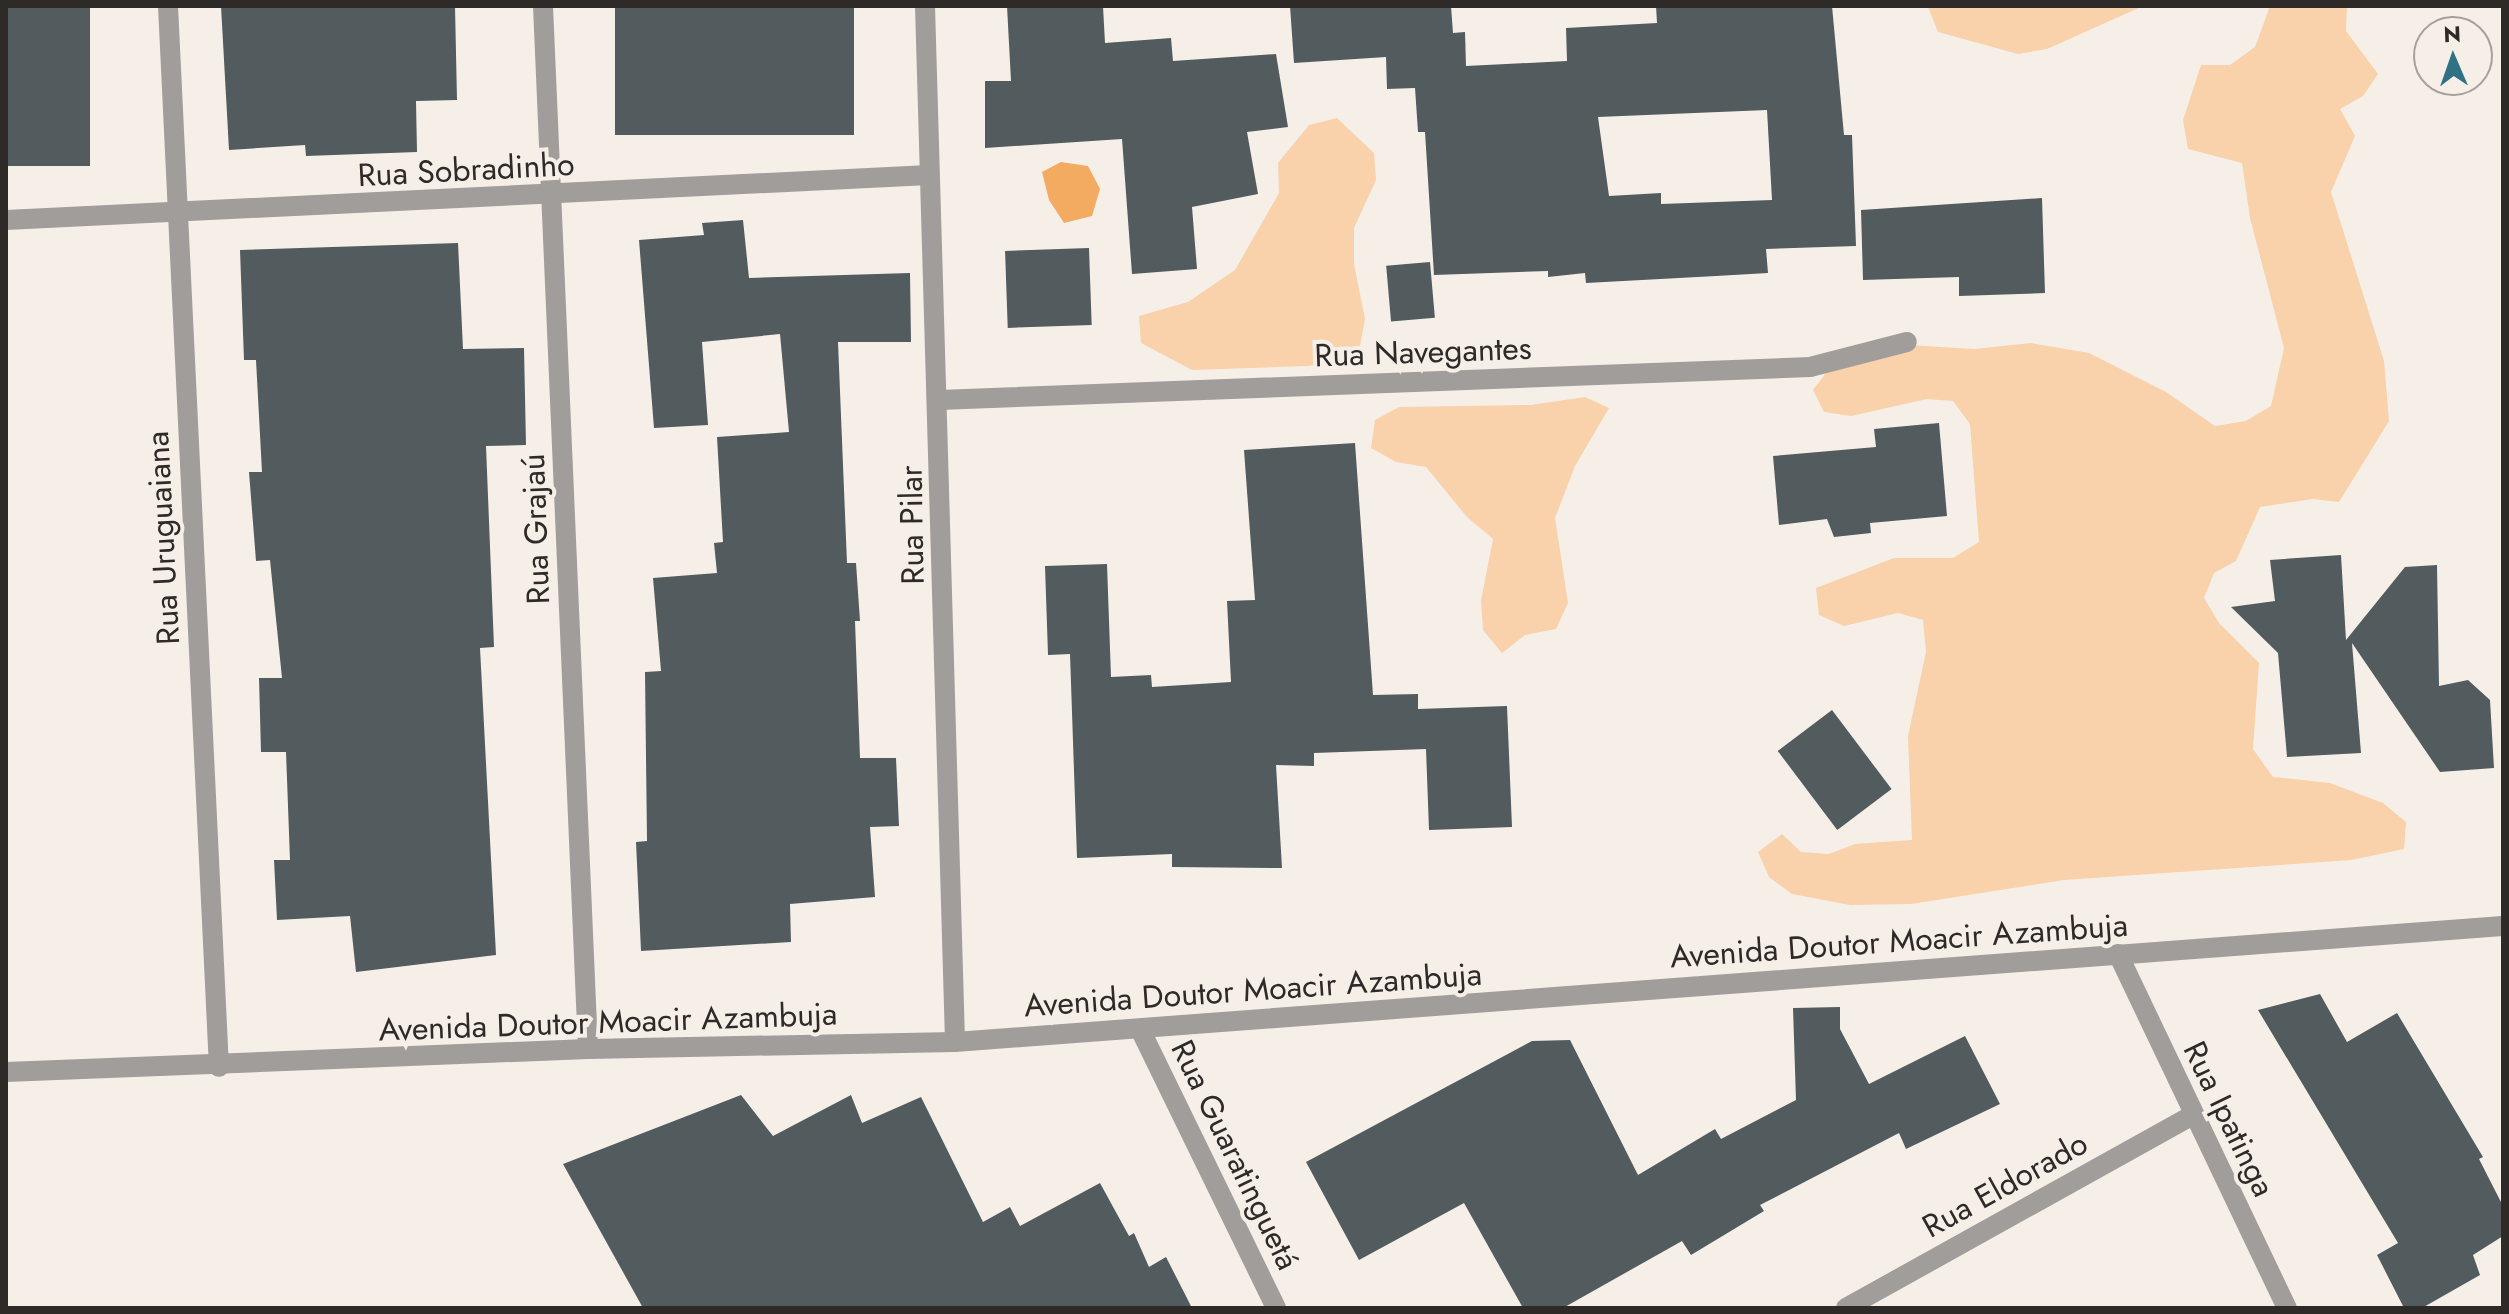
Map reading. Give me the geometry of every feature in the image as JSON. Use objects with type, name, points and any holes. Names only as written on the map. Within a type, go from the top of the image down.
[{"type":"street","name":"Rua Uruguaiana","points":[[168,6],[219,1067]]},
{"type":"street","name":"Rua Grajaú","points":[[543,6],[588,1049]]},
{"type":"street","name":"Rua Pilar","points":[[925,6],[939,400],[955,1042]]},
{"type":"street","name":"Rua Sobradinho","points":[[6,220],[177,215],[929,175]]},
{"type":"street","name":"Rua Navegantes","points":[[939,400],[1810,367],[1907,342]]},
{"type":"street","name":"Avenida Doutor Moacir Azambuja","points":[[6,1072],[219,1067],[588,1049],[955,1042],[2503,926]]},
{"type":"street","name":"Rua Ipatinga","points":[[2118,954],[2287,1308]]},
{"type":"street","name":"Rua Guaratinguetá","points":[[1140,1029],[1276,1308]]},
{"type":"street","name":"Rua Eldorado","points":[[1846,1308],[2193,1115]]},
{"type":"shaded area","points":[[2143,6],[2047,49],[2018,54],[1938,32],[1928,7]]},
{"type":"shaded area","points":[[2270,6],[2347,6],[2346,31],[2378,74],[2363,96],[2340,109],[2355,136],[2331,192],[2384,361],[2389,421],[2339,502],[2313,499],[2260,507],[2236,561],[2214,573],[2204,598],[2219,623],[2259,663],[2253,749],[2273,777],[2330,783],[2383,803],[2406,822],[2404,849],[2351,860],[2064,880],[1911,904],[1850,905],[1792,894],[1769,877],[1758,852],[1782,834],[1801,852],[1829,854],[1855,844],[1912,840],[1908,736],[1926,652],[1923,620],[1898,613],[1844,626],[1819,615],[1816,588],[1894,558],[1953,558],[1979,542],[1970,424],[1953,401],[1927,399],[1851,416],[1824,412],[1813,390],[1829,369],[1909,345],[1974,349],[2031,343],[2089,353],[2166,392],[2215,426],[2246,421],[2271,406],[2284,348],[2250,218],[2242,163],[2188,149],[2183,120],[2201,65],[2230,65],[2255,47]]},
{"type":"shaded area","points":[[1337,118],[1374,153],[1376,180],[1354,228],[1354,264],[1365,319],[1360,346],[1334,362],[1308,366],[1192,370],[1141,343],[1139,316],[1188,302],[1235,270],[1279,193],[1278,163],[1309,125]]},
{"type":"shaded area","points":[[1061,162],[1088,166],[1100,189],[1092,216],[1064,223],[1049,200],[1042,172]]},
{"type":"shaded area","points":[[1585,397],[1609,408],[1575,466],[1555,518],[1568,603],[1556,629],[1525,635],[1502,653],[1483,630],[1481,601],[1493,539],[1467,517],[1426,467],[1396,462],[1371,448],[1375,420],[1399,407],[1531,405]]},
{"type":"building","points":[[6,6],[90,6],[90,166],[6,166]]},
{"type":"building","points":[[221,6],[455,6],[457,100],[416,101],[417,152],[306,156],[305,145],[229,150]]},
{"type":"building","points":[[615,6],[854,6],[854,135],[615,135]]},
{"type":"building","points":[[1007,6],[1103,6],[1105,43],[1171,38],[1173,61],[1276,54],[1288,127],[1247,132],[1258,194],[1192,207],[1197,269],[1132,274],[1122,139],[985,148],[985,81],[1011,81]]},
{"type":"building","points":[[1290,6],[1451,6],[1453,33],[1465,32],[1466,66],[1567,61],[1566,28],[1657,23],[1656,6],[1832,6],[1844,135],[1852,135],[1856,246],[1766,249],[1768,273],[1586,283],[1585,273],[1548,277],[1548,271],[1434,275],[1425,132],[1418,132],[1415,88],[1387,89],[1386,57],[1294,63]],"holes":[[[1767,110],[1772,200],[1661,204],[1661,193],[1609,196],[1598,117]]]},
{"type":"building","points":[[2042,198],[2045,293],[1959,296],[1959,277],[1863,280],[1861,210]]},
{"type":"building","points":[[743,220],[749,278],[910,273],[911,342],[838,342],[847,563],[856,563],[860,621],[855,621],[860,758],[896,758],[899,826],[870,827],[875,897],[790,904],[791,942],[641,951],[636,842],[647,841],[645,672],[661,671],[653,578],[717,573],[714,543],[723,542],[717,437],[789,432],[780,334],[702,342],[708,425],[654,428],[639,240],[704,235],[702,223]]},
{"type":"building","points":[[458,243],[463,349],[524,348],[526,445],[486,446],[494,647],[480,648],[496,955],[356,972],[350,916],[277,920],[274,860],[290,860],[286,752],[261,752],[259,678],[282,678],[270,560],[256,561],[249,472],[262,472],[256,360],[244,360],[240,250]]},
{"type":"building","points":[[1089,248],[1092,325],[1008,328],[1005,251]]},
{"type":"building","points":[[1430,262],[1435,318],[1391,322],[1386,266]]},
{"type":"building","points":[[1939,423],[1947,516],[1870,523],[1871,533],[1834,537],[1827,519],[1779,525],[1773,456],[1876,447],[1874,429]]},
{"type":"building","points":[[1355,443],[1373,695],[1418,694],[1418,709],[1507,706],[1512,827],[1429,830],[1426,749],[1314,753],[1314,766],[1276,765],[1282,868],[1172,867],[1172,854],[1077,858],[1070,654],[1048,655],[1045,566],[1107,564],[1111,677],[1151,675],[1152,687],[1231,682],[1227,601],[1255,600],[1244,450]]},
{"type":"building","points":[[2341,555],[2346,640],[2405,567],[2437,565],[2439,686],[2468,680],[2490,700],[2494,768],[2440,772],[2352,643],[2361,753],[2287,757],[2278,653],[2231,607],[2275,601],[2270,560]]},
{"type":"building","points":[[1832,710],[1892,789],[1837,830],[1778,751]]},
{"type":"building","points":[[2320,994],[2347,1042],[2397,1013],[2483,1157],[2479,1159],[2503,1206],[2503,1236],[2473,1255],[2480,1275],[2422,1308],[2404,1308],[2377,1255],[2398,1243],[2258,1010]]},
{"type":"building","points":[[1840,1007],[1840,1029],[1869,1084],[1965,1036],[2000,1104],[1906,1149],[1899,1133],[1760,1205],[1764,1211],[1691,1255],[1682,1241],[1563,1308],[1523,1308],[1464,1203],[1359,1260],[1306,1162],[1532,1041],[1570,1040],[1638,1175],[1715,1129],[1721,1139],[1796,1100],[1793,1008]]},
{"type":"building","points":[[741,1095],[773,1136],[851,1095],[862,1123],[921,1097],[983,1222],[1010,1207],[1020,1226],[1100,1183],[1129,1236],[1134,1233],[1149,1267],[1166,1257],[1192,1308],[643,1308],[563,1164]]}]
